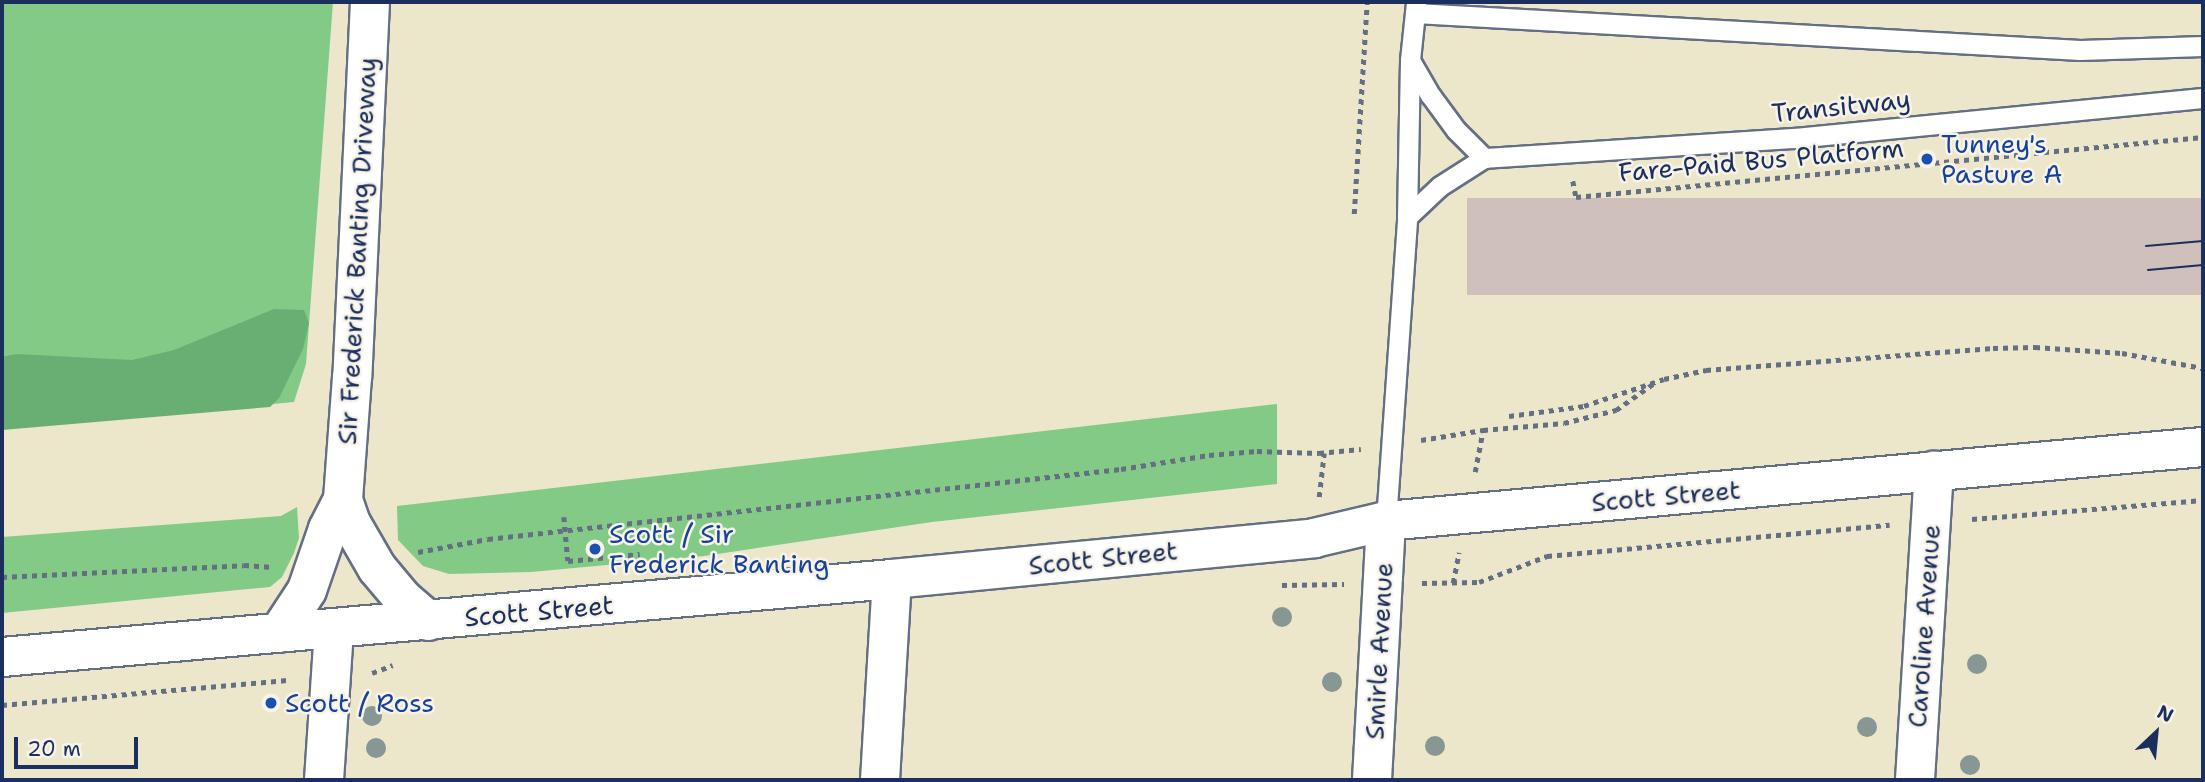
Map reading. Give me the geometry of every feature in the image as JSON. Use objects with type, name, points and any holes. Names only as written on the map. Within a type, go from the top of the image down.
[{"type":"main road","name":"Sir Frederick Banting Driveway","points":[[279,633],[307,590],[328,529],[343,500],[352,377],[370,2]]},
{"type":"main road","name":"Scott Street","points":[[2,657],[892,579],[1314,538],[1387,521],[2203,447]]},
{"type":"main road","name":"Caroline Avenue","points":[[1915,780],[1934,471]]},
{"type":"main road","name":"Sir Frederick Banting Driveway","points":[[343,500],[351,523],[377,568],[402,598],[428,621]]},
{"type":"main road","name":"Smirle Avenue","points":[[1372,780],[1387,521]]},
{"type":"main road","points":[[880,780],[892,579]]},
{"type":"main road","points":[[324,780],[334,628]]},
{"type":"lane","points":[[1387,521],[1407,217],[1410,60],[1415,8],[2080,50],[2203,46]]},
{"type":"lane","points":[[1410,60],[1431,96],[1456,130],[1484,158]]},
{"type":"lane","name":"Transitway","points":[[1407,217],[1440,186],[1484,158],[1794,138],[2203,98]]},
{"type":"path","points":[[1354,214],[1367,2]]},
{"type":"path","name":"Fare-Paid Bus Platform","points":[[1573,180],[1576,197],[2203,137]]},
{"type":"path","points":[[1562,181],[1573,180],[1570,153]]},
{"type":"path","points":[[1509,416],[1584,406],[1664,379],[1706,370],[1993,348],[2049,348],[2122,353],[2203,368]]},
{"type":"path","points":[[1464,433],[1564,423],[1616,410],[1653,384]]},
{"type":"path","points":[[1481,445],[1483,430]]},
{"type":"path","points":[[409,554],[488,538],[1121,469],[1209,455],[1257,451],[1337,452]]},
{"type":"path","points":[[1972,519],[2203,500]]},
{"type":"path","points":[[564,517],[568,561],[640,554]]},
{"type":"path","points":[[1427,583],[1497,578],[1547,556],[1851,528]]},
{"type":"path","points":[[1453,583],[1457,561]]},
{"type":"path","points":[[2,577],[244,565]]},
{"type":"path","points":[[2,705],[292,680]]},
{"type":"shaded area","points":[[1467,198],[2203,198],[2203,295],[1467,295]]},
{"type":"green space","points":[[2,2],[333,2],[306,364],[294,402],[2,429]]},
{"type":"green space","points":[[274,309],[304,310],[309,323],[303,349],[279,398],[270,407],[2,430],[2,357],[16,354],[132,360],[174,350]]},
{"type":"green space","points":[[1277,404],[1277,484],[932,522],[704,556],[531,572],[449,574],[423,566],[398,540],[397,506]]},
{"type":"green space","points":[[297,507],[299,538],[294,553],[282,577],[270,587],[2,613],[2,537],[281,516]]},
{"type":"tram line","points":[[2146,246],[2203,241]]},
{"type":"tram line","points":[[2148,270],[2203,265]]},
{"type":"place","name":"Tunney's Pasture A","points":[[1927,159]]},
{"type":"place","name":"Scott / Sir Frederick Banting","points":[[595,549]]},
{"type":"place","name":"Scott / Ross","points":[[271,703]]}]
